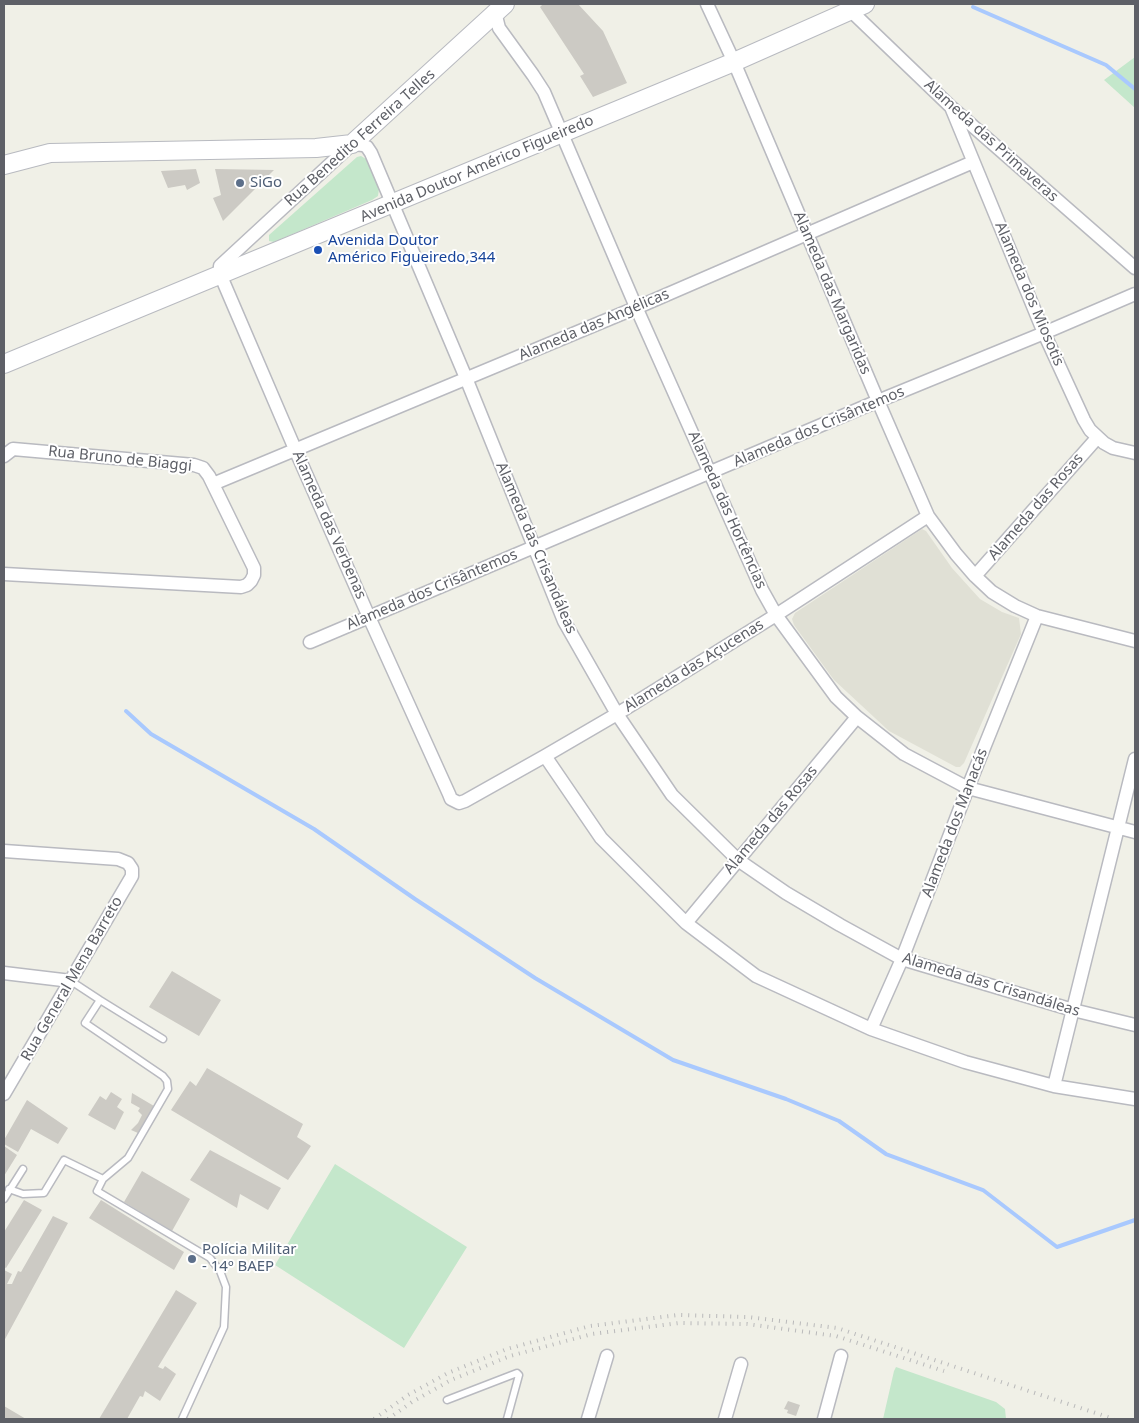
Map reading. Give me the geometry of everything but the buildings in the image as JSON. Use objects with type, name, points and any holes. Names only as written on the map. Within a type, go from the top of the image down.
[{"type":"main road","name":"Avenida Doutor Américo Figueiredo","points":[[4,364],[734,62],[857,7]]},
{"type":"main road","name":"Rua Benedito Ferreira Telles","points":[[352,144],[501,8]]},
{"type":"main road","points":[[4,165],[50,153],[316,148],[352,144]]},
{"type":"street","name":"Alameda das Margaridas","points":[[707,4],[734,62],[928,516],[975,576],[992,592],[1015,606],[1037,616],[1135,641]]},
{"type":"street","name":"Alameda das Primaveras","points":[[857,7],[951,108],[1135,268]]},
{"type":"street","name":"Alameda das Hortências","points":[[501,8],[496,16],[499,28],[544,92],[636,307],[762,590],[776,616],[836,697],[857,717],[904,754],[968,788],[1135,832]]},
{"type":"street","name":"Alameda dos Miosotis","points":[[951,108],[1044,334],[1084,420],[1097,438],[1114,448],[1135,453]]},
{"type":"street","points":[[964,139],[967,134],[978,130]]},
{"type":"street","name":"Alameda das Crisandáleas","points":[[352,144],[363,145],[371,153],[466,378],[564,621],[617,714],[672,795],[738,860],[786,894],[902,959],[1074,1010],[1135,1025]]},
{"type":"street","name":"Rua Benedito Ferreira Telles","points":[[220,274],[222,263],[352,144]]},
{"type":"street","name":"Alameda das Angélicas","points":[[213,484],[636,307],[973,162]]},
{"type":"street","name":"Alameda das Verbenas","points":[[220,274],[369,617],[449,794],[454,801]]},
{"type":"street","name":"Alameda dos Crisântemos","points":[[310,642],[1135,294]]},
{"type":"street","name":"Alameda das Rosas","points":[[975,576],[1097,438]]},
{"type":"street","name":"Rua Bruno de Biaggi","points":[[4,456],[14,449],[194,465],[203,468],[209,476],[254,568],[254,575],[247,585],[241,587],[4,574]]},
{"type":"street","name":"Alameda das Açucenas","points":[[454,801],[459,803],[465,802],[617,714],[776,616],[928,516]]},
{"type":"street","name":"Alameda dos Manacás","points":[[871,1029],[902,959],[1037,616]]},
{"type":"street","name":"Alameda das Rosas","points":[[686,924],[857,717]]},
{"type":"street","points":[[545,756],[601,838],[686,924],[756,976],[871,1029],[965,1062],[1054,1086],[1135,1099]]},
{"type":"street","points":[[1054,1086],[1135,759]]},
{"type":"street","name":"Rua General Mena Barreto","points":[[4,852],[118,859],[128,863],[132,869],[132,876],[4,1094]]},
{"type":"street","points":[[4,973],[72,981]]},
{"type":"street","points":[[588,1419],[607,1356]]},
{"type":"street","points":[[824,1419],[841,1356]]},
{"type":"street","points":[[725,1419],[741,1364]]},
{"type":"lane","points":[[72,981],[163,1038]]},
{"type":"lane","points":[[100,1000],[85,1023],[163,1076],[167,1081],[168,1088],[128,1158],[103,1179],[97,1191],[210,1258],[220,1271],[226,1287],[224,1327],[182,1419]]},
{"type":"lane","points":[[10,1189],[23,1194],[44,1193],[64,1160],[103,1179]]},
{"type":"lane","points":[[4,1198],[23,1169]]},
{"type":"lane","points":[[447,1400],[518,1373],[507,1419]]},
{"type":"shaded area","points":[[922,529],[926,531],[952,568],[980,599],[1002,612],[1019,618],[1021,634],[964,763],[960,767],[956,767],[889,731],[834,680],[794,625],[792,619],[795,613]]},
{"type":"green space","points":[[1135,57],[1135,108],[1104,80]]},
{"type":"green space","points":[[361,156],[366,159],[379,189],[378,196],[274,242],[269,241],[269,235],[357,157]]},
{"type":"green space","points":[[335,1164],[467,1247],[404,1348],[275,1265]]},
{"type":"green space","points":[[896,1367],[996,1402],[1005,1409],[1006,1419],[883,1419]]},
{"type":"waterway","points":[[973,7],[1106,65],[1135,89]]},
{"type":"waterway","points":[[126,711],[151,734],[314,829],[415,899],[535,978],[673,1060],[786,1099],[839,1121],[886,1154],[983,1190],[1057,1247],[1135,1220]]},
{"type":"railway","points":[[374,1419],[408,1395],[448,1373],[507,1349],[590,1326],[678,1315],[748,1317],[837,1328],[1114,1419]]},
{"type":"railway","points":[[388,1419],[412,1402],[451,1380],[510,1356],[592,1334],[679,1323],[747,1324],[836,1336],[944,1371]]},
{"type":"place","name":"SiGo","points":[[240,183]]},
{"type":"place","name":"Avenida Doutor Américo Figueiredo,344","points":[[318,250]]},
{"type":"place","name":"Polícia Militar - 14º BAEP","points":[[192,1259]]}]
